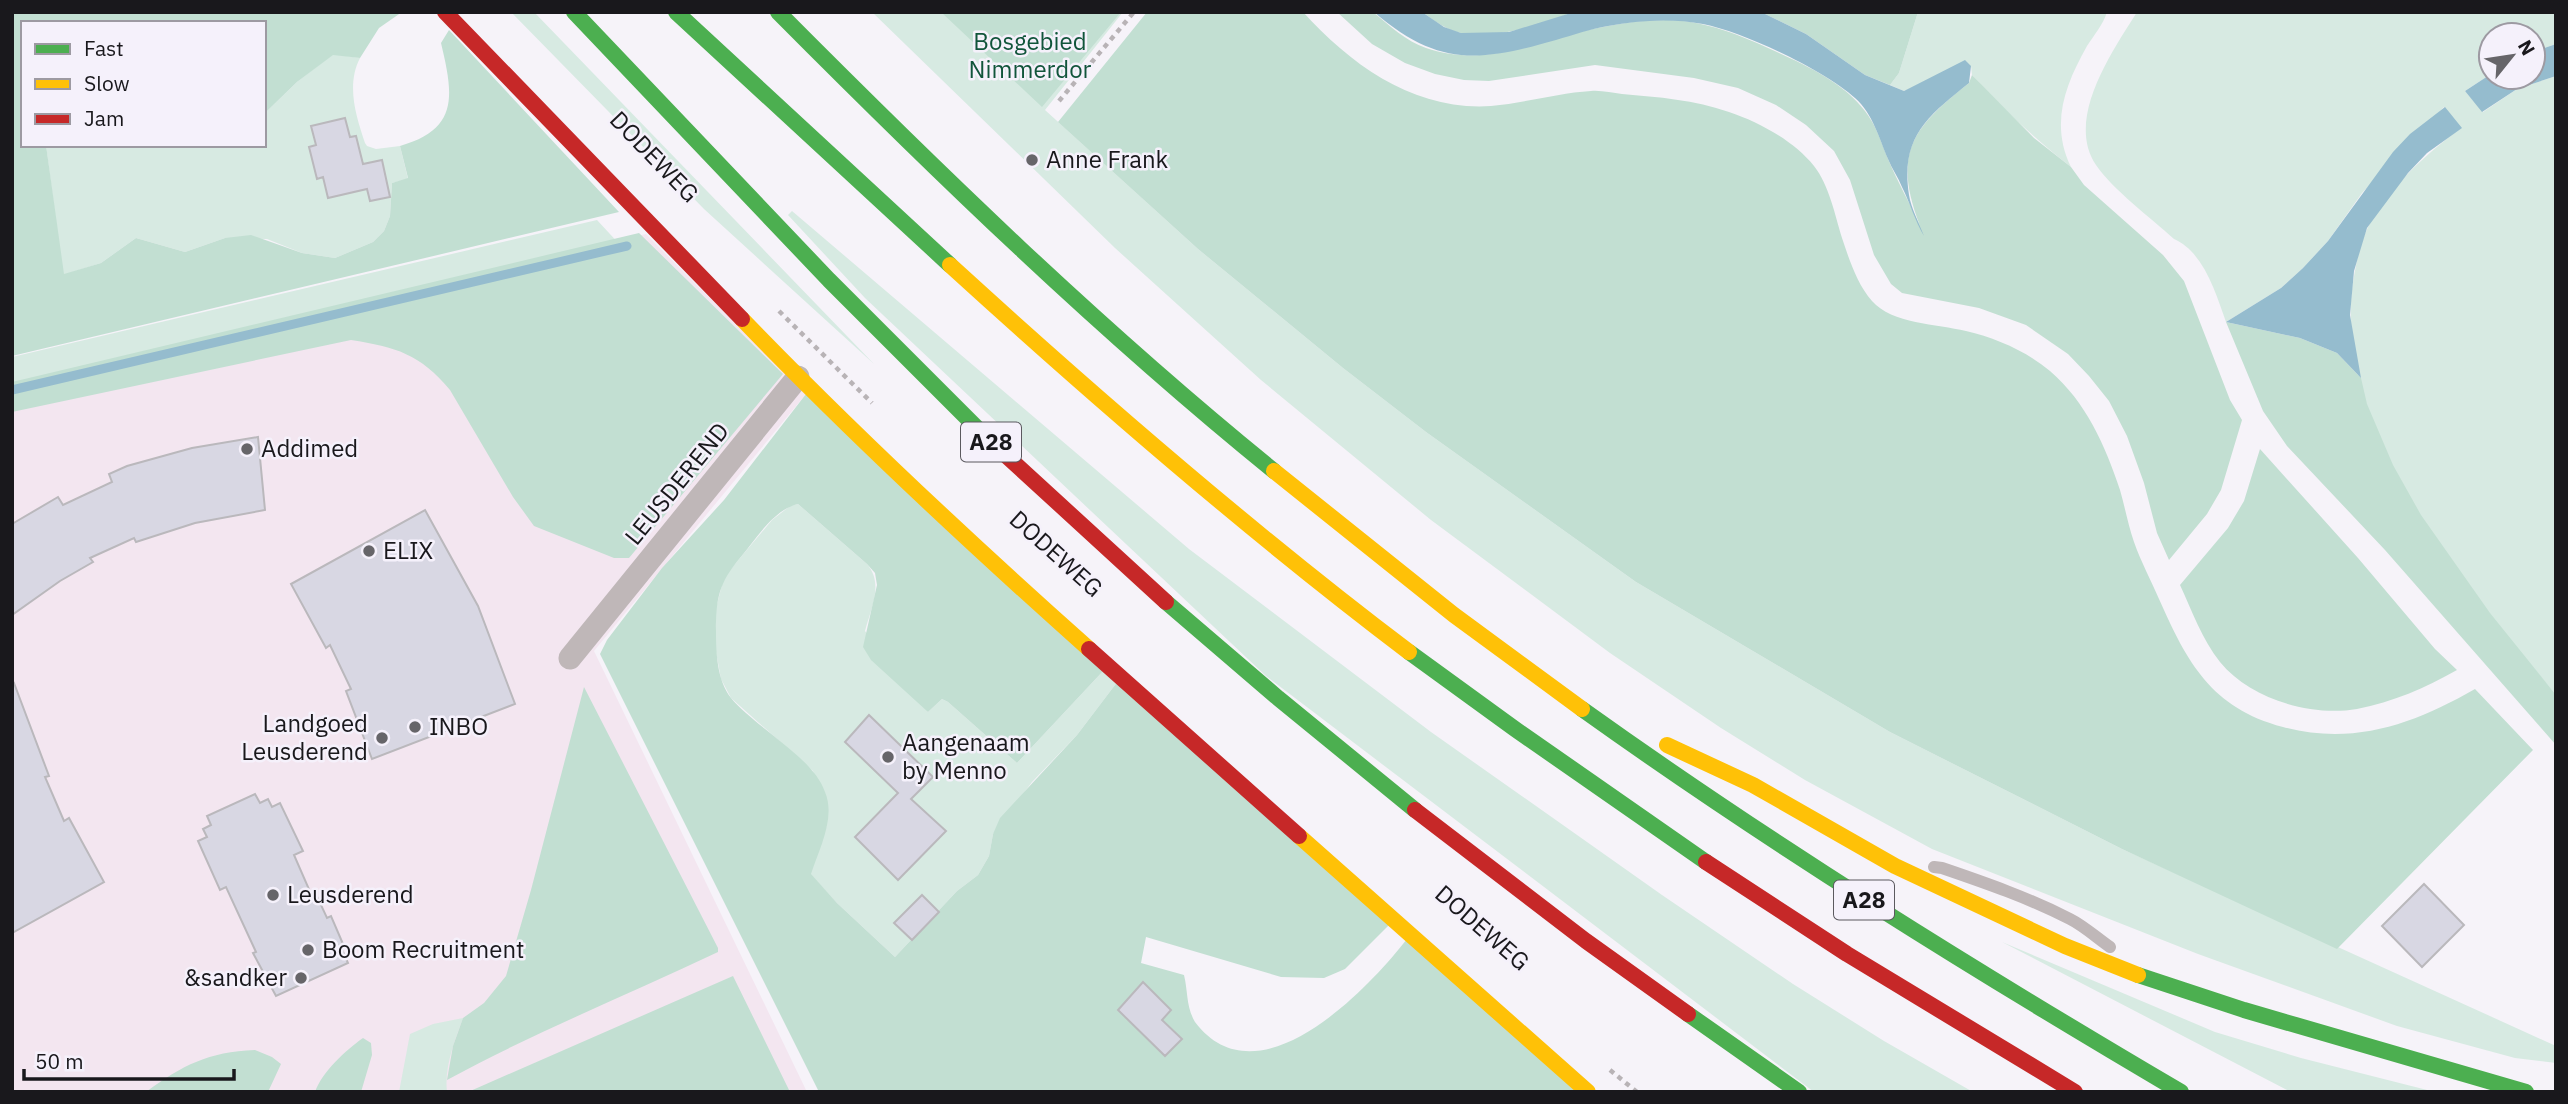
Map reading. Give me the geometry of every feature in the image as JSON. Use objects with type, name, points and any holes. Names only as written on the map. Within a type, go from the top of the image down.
[{"type":"main road","name":"DODEWEG","points":[[445,12],[798,377],[998,568],[1588,1092]]},
{"type":"main road","name":"A28","points":[[574,12],[828,278],[985,437],[1219,648],[1291,710],[1444,832],[1693,1019],[1799,1092]]},
{"type":"main road","name":"A28","points":[[676,12],[831,152],[969,283],[1199,484],[1349,604],[1531,741],[1703,861],[1969,1030],[2075,1092]]},
{"type":"main road","name":"A28","points":[[692,12],[831,152]]},
{"type":"main road","name":"A28","points":[[778,12],[863,99],[1017,246],[1234,439],[1395,568],[1558,692],[1802,862],[2018,997],[2181,1092]]},
{"type":"main road","name":"A28","points":[[1558,692],[1752,785],[1895,866],[2030,931],[2159,983],[2502,1089],[2526,1092]]},
{"type":"street","name":"LEUSDEREND","points":[[570,658],[798,377]]},
{"type":"lane","name":"A28","points":[[1895,866],[1942,868],[1999,887],[2072,920],[2159,983]]},
{"type":"path","points":[[1059,101],[1134,12]]},
{"type":"path","points":[[770,304],[879,411]]},
{"type":"path","points":[[1600,1061],[1637,1092]]},
{"type":"shaded area","points":[[646,234],[806,394],[594,651],[807,1092],[12,1092],[12,387]]},
{"type":"green space","points":[[12,12],[402,12],[379,28],[360,58],[333,55],[297,82],[266,112],[266,21],[21,21],[21,147],[46,147],[64,274],[101,263],[136,238],[185,252],[225,238],[251,235],[302,253],[335,258],[373,242],[384,231],[390,216],[392,183],[408,178],[400,146],[419,139],[443,119],[449,94],[441,43],[449,30],[619,212],[12,356]]},
{"type":"green space","points":[[511,12],[534,12],[874,364],[704,209]]},
{"type":"green space","points":[[872,12],[1123,12],[1045,110],[1198,249],[1426,432],[1636,582],[1890,732],[2122,849],[2556,1046],[2556,1063],[2515,1058],[2397,1026],[2198,954],[1932,849],[1805,780],[1721,728],[1610,653],[1431,520],[1261,380],[1115,248]]},
{"type":"green space","name":"Bosgebied Nimmerdor","points":[[941,12],[1121,12],[1042,107]]},
{"type":"green space","points":[[1147,12],[1303,12],[1322,32],[1364,67],[1411,93],[1436,101],[1463,106],[1491,106],[1599,91],[1703,105],[1740,116],[1764,127],[1796,148],[1814,166],[1831,200],[1854,271],[1862,287],[1881,309],[1903,319],[1966,331],[2010,346],[2050,371],[2074,396],[2093,425],[2108,457],[2137,549],[2169,622],[2204,680],[2220,695],[2258,719],[2283,727],[2334,734],[2358,733],[2406,721],[2475,689],[2533,750],[2337,949],[2122,849],[1890,732],[1636,582],[1426,432],[1198,249],[1058,122]]},
{"type":"green space","points":[[1337,12],[1373,12],[1398,33],[1419,45],[1449,54],[1495,53],[1622,23],[1644,21],[1695,23],[1737,35],[1813,70],[1837,84],[1857,101],[1869,116],[1920,226],[1908,179],[1908,161],[1913,144],[1933,114],[1969,83],[1972,75],[2034,138],[2071,167],[2084,185],[2163,255],[2184,281],[2230,400],[2242,420],[2221,490],[2207,514],[2169,560],[2157,533],[2144,483],[2127,436],[2109,401],[2089,376],[2068,354],[2026,325],[1979,308],[1902,293],[1891,284],[1874,255],[1850,180],[1834,151],[1806,125],[1776,105],[1738,88],[1694,78],[1595,65],[1489,81],[1464,80],[1435,74],[1405,63],[1372,44]]},
{"type":"green space","points":[[1422,12],[1574,12],[1518,30],[1475,35],[1451,30]]},
{"type":"green space","points":[[1761,12],[1918,12],[1899,73],[1890,85],[1865,75],[1806,34]]},
{"type":"green space","points":[[1918,12],[2107,12],[2072,75],[2063,105],[2062,135],[2071,167],[1995,100],[1972,75],[1971,66],[1904,91],[1890,85],[1899,73]]},
{"type":"green space","points":[[2137,12],[2556,12],[2556,44],[2547,47],[2547,21],[2477,21],[2477,83],[2465,91],[2483,112],[2514,91],[2547,91],[2547,79],[2556,76],[2556,695],[2485,608],[2415,507],[2387,453],[2365,399],[2353,344],[2352,289],[2360,249],[2368,227],[2409,172],[2461,128],[2444,107],[2362,193],[2328,241],[2303,268],[2281,288],[2226,322],[2201,264],[2184,245],[2112,184],[2096,165],[2088,147],[2086,127],[2089,107],[2116,46]]},
{"type":"green space","points":[[333,54],[360,58],[353,90],[365,143],[376,149],[400,146],[408,179],[392,183],[390,216],[384,231],[373,242],[335,258],[302,253],[267,239],[225,238],[185,252],[136,238],[101,263],[63,275],[46,147],[266,147],[266,112],[297,82]]},
{"type":"green space","points":[[792,211],[1189,549],[1431,732],[1793,984],[1973,1092],[1814,1092],[1266,676],[865,298],[788,215]]},
{"type":"green space","points":[[597,220],[622,247],[12,399],[12,357]]},
{"type":"green space","points":[[639,233],[783,374],[629,558],[614,558],[534,526],[513,497],[450,390],[428,368],[394,349],[351,340],[12,412],[12,382]]},
{"type":"green space","points":[[2226,322],[2300,338],[2337,353],[2361,378],[2367,404],[2393,465],[2421,515],[2490,613],[2556,695],[2556,745],[2385,550],[2287,446],[2263,411]]},
{"type":"green space","points":[[806,394],[1105,669],[1017,763],[948,702],[942,699],[928,712],[871,660],[863,647],[877,585],[875,573],[798,504],[773,519],[733,567],[723,583],[717,609],[717,657],[726,691],[752,718],[802,760],[819,780],[825,792],[829,812],[828,823],[811,874],[837,903],[895,957],[957,891],[978,875],[989,856],[993,834],[1000,818],[1077,735],[1118,681],[1390,924],[1345,969],[1324,978],[1281,977],[1146,937],[1141,963],[1184,975],[1195,1022],[1220,1044],[1248,1051],[1278,1046],[1308,1032],[1338,1011],[1365,986],[1407,939],[1579,1092],[819,1092],[600,654],[607,640],[662,568],[724,500]]},
{"type":"green space","points":[[2260,449],[2435,649],[2457,670],[2396,698],[2339,711],[2301,707],[2264,695],[2233,675],[2220,662],[2203,634],[2180,585],[2228,528],[2244,501]]},
{"type":"green space","points":[[798,504],[867,564],[872,572],[875,596],[865,631],[928,712],[942,699],[948,702],[1017,763],[1105,669],[1118,681],[1077,735],[1032,782],[993,834],[989,856],[978,875],[957,891],[895,957],[810,874],[827,825],[813,771],[731,698],[721,679],[716,652],[716,608],[724,577],[772,520],[790,506]]},
{"type":"green space","points":[[584,687],[718,952],[480,1062],[447,1080],[453,1046],[463,1018],[484,1003],[506,976]]},
{"type":"green space","points":[[2002,942],[2215,1032],[2301,1058],[2435,1092],[2291,1092]]},
{"type":"green space","points":[[733,976],[790,1092],[468,1092]]},
{"type":"green space","points":[[463,1018],[449,1063],[447,1092],[399,1092],[410,1034],[433,1024]]},
{"type":"green space","points":[[363,1038],[371,1043],[372,1055],[361,1092],[315,1092],[335,1062]]},
{"type":"green space","points":[[255,1050],[281,1064],[268,1092],[146,1092],[184,1067],[210,1057]]},
{"type":"water","points":[[1374,12],[1422,12],[1444,27],[1461,33],[1509,32],[1574,12],[1761,12],[1806,34],[1865,75],[1904,91],[1965,60],[1971,66],[1969,83],[1941,106],[1920,130],[1913,143],[1907,175],[1909,195],[1924,236],[1875,127],[1861,104],[1841,87],[1804,64],[1740,35],[1703,24],[1656,20],[1601,27],[1504,53],[1460,55],[1419,43]]},
{"type":"water","points":[[2556,44],[2556,76],[2547,79],[2547,47]]},
{"type":"water","points":[[2477,83],[2477,91],[2514,91],[2482,112],[2465,91]]},
{"type":"water","points":[[2445,107],[2462,128],[2427,153],[2408,173],[2367,228],[2354,271],[2350,315],[2361,378],[2337,353],[2300,338],[2226,322],[2281,288],[2303,268],[2328,241],[2393,152],[2410,134]]},
{"type":"building","points":[[345,118],[350,137],[356,136],[363,164],[382,160],[390,197],[370,201],[367,189],[328,198],[323,177],[317,179],[309,147],[316,145],[311,126]]},
{"type":"building","points":[[258,437],[265,510],[195,523],[136,542],[134,538],[90,558],[93,562],[60,581],[12,615],[12,524],[58,497],[63,505],[112,482],[109,474],[127,466],[192,448]]},
{"type":"building","points":[[425,510],[478,606],[515,704],[372,759],[346,691],[351,689],[330,645],[326,648],[291,584]]},
{"type":"building","points":[[14,683],[49,776],[45,777],[64,821],[69,818],[104,882],[12,933],[12,684]]},
{"type":"building","points":[[869,715],[933,777],[911,799],[946,831],[898,880],[855,837],[898,793],[845,742]]},
{"type":"building","name":"Leusderend","points":[[255,794],[260,803],[268,799],[272,807],[280,803],[303,851],[294,855],[311,894],[315,892],[327,918],[331,916],[348,963],[276,996],[253,953],[256,952],[226,887],[220,890],[198,841],[207,837],[203,829],[211,825],[207,816]]},
{"type":"building","points":[[2424,884],[2464,925],[2422,967],[2382,926]]},
{"type":"building","points":[[922,895],[939,912],[912,940],[894,923]]},
{"type":"building","points":[[1143,982],[1171,1010],[1162,1020],[1182,1039],[1165,1056],[1118,1010]]},
{"type":"waterway","points":[[12,390],[627,246]]},
{"type":"traffic: fast","points":[[574,12],[829,280],[987,438]]},
{"type":"traffic: fast","points":[[676,12],[950,265]]},
{"type":"traffic: fast","points":[[778,12],[898,131],[1082,306],[1274,471]]},
{"type":"traffic: fast","points":[[1166,602],[1415,810]]},
{"type":"traffic: fast","points":[[1409,652],[1706,862]]},
{"type":"traffic: fast","points":[[1582,709],[1728,810],[1877,907],[2181,1092]]},
{"type":"traffic: fast","points":[[2138,975],[2244,1010],[2526,1092]]},
{"type":"traffic: fast","points":[[1688,1014],[1799,1092]]},
{"type":"traffic: slow","points":[[950,265],[1175,464],[1409,652]]},
{"type":"traffic: slow","points":[[742,319],[912,487],[1089,649]]},
{"type":"traffic: slow","points":[[1274,471],[1454,615],[1582,709]]},
{"type":"traffic: slow","points":[[1667,745],[1753,785],[1895,866],[2065,946],[2138,975]]},
{"type":"traffic: slow","points":[[1299,836],[1588,1092]]},
{"type":"traffic: jam","points":[[445,12],[742,319]]},
{"type":"traffic: jam","points":[[987,438],[1166,602]]},
{"type":"traffic: jam","points":[[1089,649],[1299,836]]},
{"type":"traffic: jam","points":[[1415,810],[1586,941],[1688,1014]]},
{"type":"traffic: jam","points":[[1706,862],[1847,954],[2075,1092]]},
{"type":"place","name":"Anne Frank","points":[[1032,160]]},
{"type":"place","name":"Addimed","points":[[247,449]]},
{"type":"place","name":"ELIX","points":[[369,551]]},
{"type":"place","name":"INBO","points":[[415,727]]},
{"type":"place","name":"Landgoed Leusderend","points":[[382,738]]},
{"type":"place","name":"Aangenaam by Menno","points":[[888,757]]},
{"type":"place","name":"Leusderend","points":[[273,895]]},
{"type":"place","name":"Boom Recruitment","points":[[308,950]]},
{"type":"place","name":"&sandker","points":[[301,978]]}]
